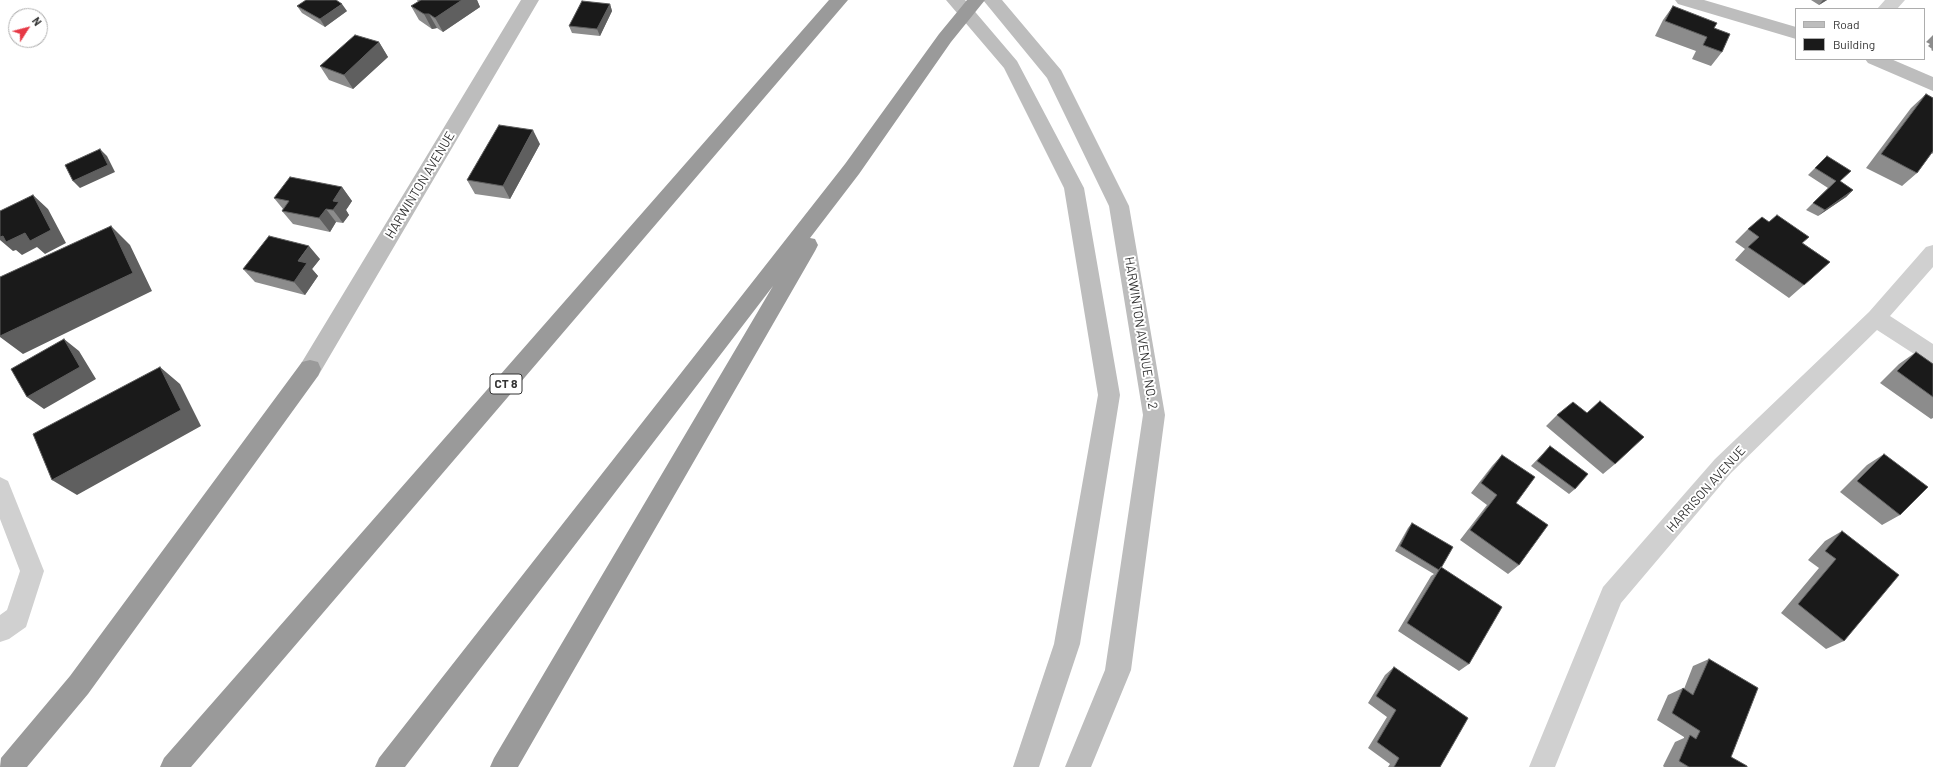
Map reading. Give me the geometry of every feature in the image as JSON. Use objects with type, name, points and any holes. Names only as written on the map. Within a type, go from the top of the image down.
[{"type":"highway","name":"CT 8","points":[[173,767],[839,0]]},
{"type":"highway","points":[[388,767],[852,169],[945,38],[976,0]]},
{"type":"highway","points":[[503,767],[852,169]]},
{"type":"highway","points":[[10,767],[79,685],[310,369]]},
{"type":"main road","points":[[955,0],[1012,65],[1074,188],[1109,395],[1067,644],[1026,767]]},
{"type":"main road","name":"HARWINTON AVENUE NO. 2","points":[[992,0],[1055,75],[1119,206],[1154,415],[1118,670],[1078,767]]},
{"type":"main road","points":[[1684,0],[1795,33]]},
{"type":"main road","name":"HARWINTON AVENUE","points":[[310,369],[529,1]]},
{"type":"main road","points":[[1876,60],[1933,84]]},
{"type":"street","name":"HARRISON AVENUE","points":[[1542,767],[1612,595],[1723,466],[1876,318],[1933,253]]},
{"type":"street","points":[[1876,318],[1933,355]]},
{"type":"street","points":[[0,488],[32,571],[9,624]]},
{"type":"building","points":[[306,0],[336,0],[342,4],[320,19],[297,6]]},
{"type":"building","points":[[421,0],[462,0],[435,18],[429,14],[424,14],[411,6]]},
{"type":"building","points":[[582,1],[610,4],[597,29],[569,26]]},
{"type":"building","points":[[1673,6],[1717,23],[1714,28],[1730,34],[1722,52],[1703,45],[1707,37],[1665,21]]},
{"type":"building","points":[[355,35],[379,42],[344,75],[320,66]]},
{"type":"building","points":[[1926,94],[1933,98],[1933,151],[1917,173],[1881,154]]},
{"type":"building","points":[[499,125],[533,130],[503,186],[467,180]]},
{"type":"building","points":[[100,149],[108,165],[73,181],[65,165]]},
{"type":"building","points":[[1827,156],[1851,171],[1840,181],[1853,190],[1825,210],[1813,203],[1836,181],[1815,168]]},
{"type":"building","points":[[290,177],[342,187],[333,201],[339,202],[333,210],[326,209],[319,218],[282,211],[289,201],[274,198]]},
{"type":"building","points":[[33,195],[51,230],[30,241],[25,233],[6,242],[3,236],[0,237],[0,211]]},
{"type":"building","points":[[1777,215],[1809,237],[1802,243],[1830,262],[1804,285],[1748,247],[1759,237],[1748,229],[1762,217],[1769,222]]},
{"type":"building","points":[[111,226],[133,273],[0,336],[0,277]]},
{"type":"building","points":[[269,236],[309,246],[298,261],[307,263],[294,282],[243,269]]},
{"type":"building","points":[[64,339],[80,367],[27,397],[11,369]]},
{"type":"building","points":[[1916,352],[1933,364],[1933,397],[1897,371]]},
{"type":"building","points":[[160,367],[181,410],[52,480],[33,434]]},
{"type":"building","points":[[1600,401],[1644,437],[1615,464],[1557,415],[1573,402],[1587,413]]},
{"type":"building","points":[[1550,446],[1588,474],[1575,489],[1537,461]]},
{"type":"building","points":[[1884,454],[1928,487],[1900,515],[1857,481]]},
{"type":"building","points":[[1502,455],[1535,477],[1516,503],[1548,525],[1519,565],[1470,530],[1497,495],[1481,483]]},
{"type":"building","points":[[1412,523],[1453,547],[1439,570],[1400,546]]},
{"type":"building","points":[[1842,531],[1899,575],[1844,641],[1798,604],[1836,559],[1825,551]]},
{"type":"building","points":[[1441,567],[1502,607],[1469,664],[1407,623]]},
{"type":"building","points":[[1709,659],[1758,688],[1731,757],[1747,767],[1689,767],[1679,761],[1690,735],[1696,739],[1700,731],[1672,713],[1683,688],[1693,695]]},
{"type":"building","points":[[1394,667],[1468,718],[1440,767],[1394,767],[1399,758],[1377,742],[1396,710],[1376,696]]}]
